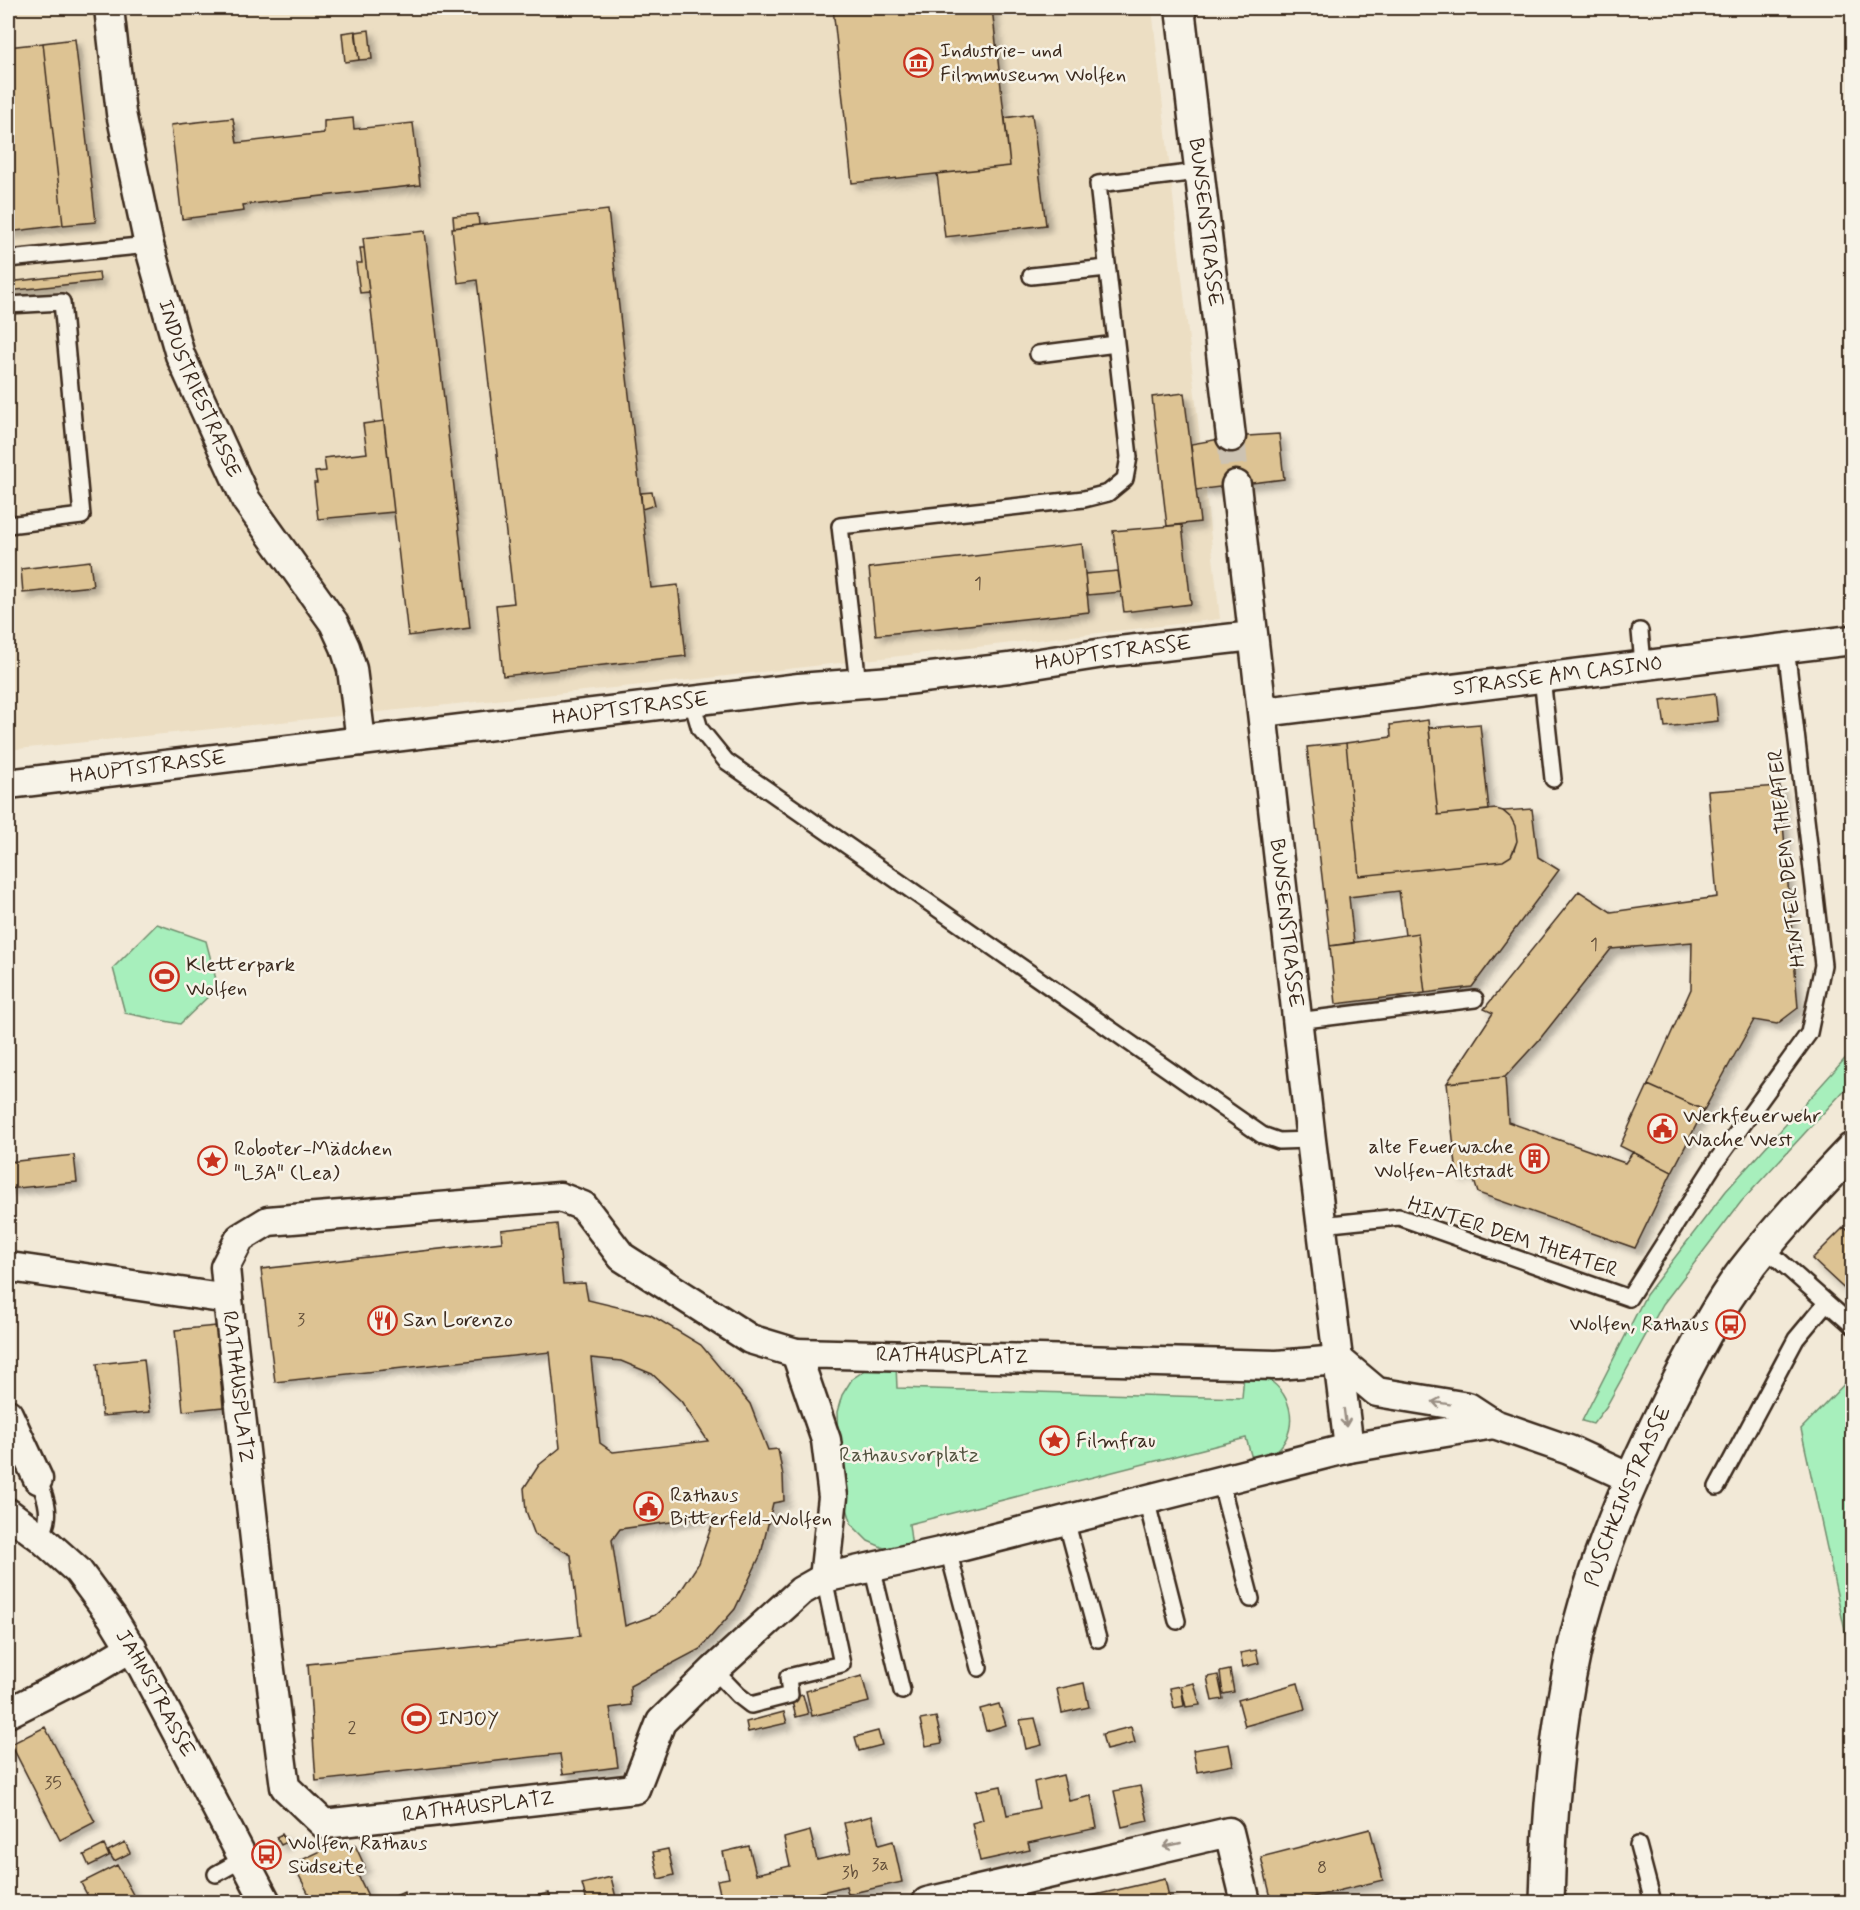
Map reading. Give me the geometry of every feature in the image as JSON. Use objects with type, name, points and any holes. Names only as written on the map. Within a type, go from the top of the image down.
[{"type":"street","name":"INDUSTRIESTRASSE","points":[[109,8],[121,113],[149,244],[180,355],[246,500],[334,624],[345,647],[351,669],[362,741]]},
{"type":"street","name":"BUNSENSTRASSE","points":[[1180,8],[1231,437]]},
{"type":"street","name":"BUNSENSTRASSE","points":[[1236,485],[1297,1021],[1349,1448]]},
{"type":"street","name":"HAUPTSTRASSE","points":[[8,784],[799,688],[1009,668],[1110,652],[1253,636]]},
{"type":"street","name":"STRASSE AM CASINO","points":[[1263,712],[1852,640]]},
{"type":"street","name":"PUSCHKINSTRASSE","points":[[1547,1902],[1556,1765],[1574,1650],[1606,1544],[1632,1479],[1703,1335],[1744,1273],[1764,1247],[1852,1150]]},
{"type":"street","name":"RATHAUSPLATZ","points":[[1339,1359],[1277,1365],[796,1353],[750,1338],[622,1257],[583,1206],[560,1197],[268,1221],[240,1238],[225,1267],[268,1656],[285,1787],[324,1824],[635,1789],[661,1722],[801,1591],[824,1578],[948,1550],[1349,1448]]},
{"type":"street","points":[[8,1270],[10,1267],[228,1299]]},
{"type":"street","points":[[796,1353],[826,1440],[832,1497],[824,1578]]},
{"type":"street","points":[[1339,1359],[1377,1392],[1468,1407],[1494,1424],[1569,1450],[1632,1479]]},
{"type":"street","points":[[8,1414],[38,1479]]},
{"type":"street","points":[[1349,1448],[1494,1424]]},
{"type":"street","name":"JAHNSTRASSE","points":[[8,1513],[78,1570],[96,1592],[132,1647],[266,1902]]},
{"type":"street","points":[[8,1713],[95,1669],[132,1647]]},
{"type":"street","points":[[927,1902],[1229,1832],[1246,1902]]},
{"type":"lane","points":[[858,684],[840,526],[1084,499],[1108,493],[1125,479],[1129,457],[1098,184],[1198,172]]},
{"type":"lane","points":[[8,259],[149,244]]},
{"type":"lane","points":[[1031,276],[1107,268]]},
{"type":"lane","points":[[8,305],[62,302],[82,516],[8,525]]},
{"type":"lane","points":[[1038,354],[1116,344]]},
{"type":"lane","points":[[1640,631],[1643,664]]},
{"type":"lane","name":"HINTER DEM THEATER","points":[[1322,1225],[1399,1217],[1629,1298],[1714,1163],[1809,1033],[1823,965],[1786,647]]},
{"type":"lane","points":[[1542,677],[1553,779]]},
{"type":"lane","points":[[692,702],[700,729],[726,761],[1262,1135],[1279,1141],[1311,1140]]},
{"type":"lane","points":[[1297,1021],[1475,999]]},
{"type":"lane","points":[[1764,1247],[1852,1325]]},
{"type":"lane","points":[[1717,1487],[1796,1339],[1826,1303]]},
{"type":"lane","points":[[38,1479],[47,1498],[48,1514],[46,1528],[40,1537]]},
{"type":"lane","points":[[1220,1480],[1251,1599]]},
{"type":"lane","points":[[1146,1499],[1177,1621]]},
{"type":"lane","points":[[1066,1520],[1098,1639]]},
{"type":"lane","points":[[948,1550],[979,1668]]},
{"type":"lane","points":[[872,1567],[902,1691]]},
{"type":"lane","points":[[714,1670],[738,1695],[751,1704],[790,1695],[788,1677],[842,1664],[824,1578]]},
{"type":"lane","points":[[1638,1845],[1653,1902]]},
{"type":"lane","points":[[216,1874],[243,1859]]},
{"type":"shaded area","points":[[8,8],[1152,8],[1220,619],[700,679],[8,750]]},
{"type":"green space","name":"Kletterpark Wolfen","points":[[157,924],[206,941],[218,987],[180,1024],[125,1013],[113,968]]},
{"type":"green space","points":[[1852,1051],[1852,1082],[1741,1202],[1663,1304],[1606,1407],[1593,1424],[1582,1421],[1646,1295],[1726,1191]]},
{"type":"green space","name":"Rathausvorplatz","points":[[896,1365],[897,1388],[1242,1398],[1244,1374],[1269,1380],[1280,1390],[1289,1409],[1290,1429],[1280,1448],[1271,1455],[1253,1462],[1246,1438],[909,1524],[912,1548],[884,1548],[868,1541],[852,1525],[844,1498],[837,1412],[842,1395],[852,1379],[870,1367]]},
{"type":"green space","points":[[1852,1376],[1852,1663],[1801,1429]]},
{"type":"building","name":"Industrie- und Filmmuseum Wolfen","points":[[833,8],[992,8],[1010,166],[852,183]]},
{"type":"building","points":[[369,30],[372,59],[359,60],[356,32]]},
{"type":"building","points":[[355,31],[359,60],[345,62],[342,33]]},
{"type":"building","points":[[75,39],[96,222],[63,225],[43,43]]},
{"type":"building","points":[[43,43],[63,225],[8,232],[8,47]]},
{"type":"building","points":[[1032,114],[1046,225],[945,237],[937,174],[1010,166],[1005,118]]},
{"type":"building","points":[[233,118],[237,143],[324,133],[324,121],[353,118],[354,129],[413,123],[420,185],[243,205],[244,211],[182,219],[171,125]]},
{"type":"building","points":[[608,210],[651,588],[678,585],[686,656],[503,676],[496,605],[514,603],[477,280],[458,283],[452,228]]},
{"type":"building","points":[[478,214],[479,225],[454,228],[453,216]]},
{"type":"building","points":[[425,231],[470,628],[408,636],[363,238]]},
{"type":"building","points":[[360,248],[364,248],[369,292],[360,293],[356,263],[362,263]]},
{"type":"building","points":[[99,272],[100,281],[8,291],[8,282]]},
{"type":"building","points":[[1184,393],[1200,522],[1167,526],[1152,397]]},
{"type":"building","points":[[384,421],[394,512],[318,519],[315,472],[326,471],[324,458],[367,453],[363,424]]},
{"type":"building","points":[[1279,434],[1284,479],[1196,490],[1191,444],[1231,437]]},
{"type":"building","points":[[652,492],[655,505],[642,509],[641,493]]},
{"type":"building","points":[[1182,525],[1191,604],[1124,612],[1113,531]]},
{"type":"building","points":[[1082,544],[1089,612],[876,635],[869,568]]},
{"type":"building","points":[[90,561],[93,586],[23,593],[21,569]]},
{"type":"building","points":[[1118,571],[1121,592],[1087,595],[1085,574]]},
{"type":"building","points":[[1715,693],[1718,721],[1665,727],[1661,700]]},
{"type":"building","points":[[1428,720],[1438,815],[1496,809],[1503,811],[1511,818],[1515,826],[1517,841],[1514,850],[1511,856],[1503,861],[1359,876],[1346,743],[1391,737],[1390,725]]},
{"type":"building","points":[[1480,724],[1489,810],[1438,815],[1429,728]]},
{"type":"building","points":[[1346,743],[1359,876],[1503,861],[1511,856],[1517,841],[1515,826],[1511,818],[1503,811],[1532,809],[1538,857],[1559,870],[1472,987],[1425,993],[1418,933],[1405,935],[1399,891],[1349,897],[1354,943],[1330,946],[1307,747]]},
{"type":"building","points":[[1780,786],[1798,1008],[1777,1024],[1754,1020],[1704,1110],[1648,1085],[1691,989],[1692,942],[1611,949],[1539,1040],[1505,1077],[1447,1083],[1493,1013],[1484,1009],[1579,891],[1611,912],[1717,897],[1708,791]]},
{"type":"building","points":[[1418,933],[1425,993],[1336,1004],[1330,946]]},
{"type":"building","name":"alte Feuerwache Wolfen-Altstadt","points":[[1505,1077],[1508,1122],[1625,1163],[1633,1152],[1672,1172],[1635,1248],[1478,1193],[1472,1174],[1457,1175],[1447,1083]]},
{"type":"building","name":"Werkfeuerwehr Wache West","points":[[1648,1085],[1704,1110],[1672,1172],[1620,1146]]},
{"type":"building","points":[[74,1155],[77,1182],[8,1189],[8,1162]]},
{"type":"building","name":"Rathaus Bitterfeld-Wolfen","points":[[557,1224],[563,1284],[585,1283],[588,1300],[651,1315],[701,1345],[750,1404],[768,1450],[778,1449],[783,1476],[784,1501],[773,1503],[761,1554],[735,1609],[700,1649],[630,1686],[631,1705],[610,1708],[618,1767],[563,1774],[560,1754],[316,1781],[308,1664],[580,1636],[571,1555],[535,1535],[526,1511],[524,1488],[539,1465],[560,1448],[550,1352],[275,1382],[261,1269],[502,1242],[501,1230]],"holes":[[[591,1358],[621,1361],[652,1374],[681,1401],[708,1441],[613,1452],[600,1443]],[[715,1516],[699,1563],[678,1595],[655,1615],[625,1626],[612,1540],[620,1529]]]},
{"type":"building","points":[[1852,1224],[1852,1296],[1812,1259],[1844,1227],[1847,1230]]},
{"type":"building","points":[[216,1326],[223,1407],[183,1411],[175,1330]]},
{"type":"building","points":[[144,1359],[150,1412],[102,1416],[97,1364]]},
{"type":"building","points":[[1256,1650],[1259,1663],[1243,1667],[1240,1653]]},
{"type":"building","points":[[1230,1670],[1234,1692],[1223,1694],[1220,1672]]},
{"type":"building","points":[[1218,1675],[1223,1699],[1212,1701],[1207,1677]]},
{"type":"building","points":[[862,1676],[869,1702],[812,1716],[806,1691]]},
{"type":"building","points":[[1084,1683],[1089,1707],[1062,1713],[1057,1689]]},
{"type":"building","points":[[1194,1683],[1200,1705],[1186,1707],[1181,1686]]},
{"type":"building","points":[[1298,1683],[1305,1709],[1245,1726],[1238,1700]]},
{"type":"building","points":[[1181,1686],[1184,1706],[1174,1708],[1170,1688]]},
{"type":"building","points":[[803,1695],[808,1714],[796,1717],[791,1698]]},
{"type":"building","points":[[999,1704],[1006,1725],[986,1731],[980,1709]]},
{"type":"building","points":[[784,1712],[787,1723],[748,1732],[746,1722]]},
{"type":"building","points":[[936,1717],[942,1743],[926,1746],[920,1720]]},
{"type":"building","points":[[1035,1718],[1042,1745],[1026,1749],[1020,1720]]},
{"type":"building","points":[[45,1727],[95,1822],[60,1840],[11,1744]]},
{"type":"building","points":[[1131,1727],[1135,1743],[1106,1750],[1102,1734]]},
{"type":"building","points":[[878,1731],[882,1745],[859,1751],[855,1737]]},
{"type":"building","points":[[1229,1744],[1233,1765],[1197,1772],[1193,1750]]},
{"type":"building","points":[[1063,1775],[1069,1801],[1091,1796],[1097,1828],[1028,1843],[1030,1850],[980,1861],[972,1823],[983,1820],[976,1791],[1001,1786],[1007,1815],[1039,1808],[1034,1782]]},
{"type":"building","points":[[1140,1786],[1148,1821],[1122,1827],[1114,1791]]},
{"type":"building","points":[[872,1816],[879,1845],[893,1841],[902,1882],[848,1894],[846,1886],[782,1902],[722,1902],[717,1880],[729,1878],[723,1852],[749,1846],[756,1874],[790,1866],[784,1838],[810,1831],[817,1860],[851,1852],[844,1823]]},
{"type":"building","points":[[1370,1829],[1383,1880],[1292,1902],[1272,1902],[1261,1857]]},
{"type":"building","points":[[282,1834],[287,1842],[281,1845],[276,1837]]},
{"type":"building","points":[[342,1841],[346,1850],[355,1845],[365,1867],[356,1871],[369,1898],[361,1902],[313,1902],[293,1864]]},
{"type":"building","points":[[125,1842],[130,1853],[114,1861],[108,1851]]},
{"type":"building","points":[[104,1845],[109,1856],[89,1866],[84,1855]]},
{"type":"building","points":[[668,1849],[674,1875],[659,1879],[653,1852]]},
{"type":"building","points":[[117,1865],[137,1902],[91,1902],[81,1883]]},
{"type":"building","points":[[611,1877],[617,1902],[587,1902],[582,1884]]},
{"type":"building","points":[[1165,1879],[1170,1902],[1065,1902]]},
{"type":"building","points":[[404,1892],[407,1902],[382,1902]]},
{"type":"building","points":[[549,1893],[551,1902],[523,1902],[522,1899]]},
{"type":"tunnel","points":[[1231,437],[1236,485]]},
{"type":"place","name":"Industrie- und Filmmuseum Wolfen","points":[[919,63]]},
{"type":"place","name":"Kletterpark Wolfen","points":[[165,977]]},
{"type":"place","name":"Werkfeuerwehr Wache West","points":[[1662,1128]]},
{"type":"place","name":"alte Feuerwache Wolfen-Altstadt","points":[[1535,1159]]},
{"type":"place","name":"Roboter-Mädchen \"L3A\" (Lea)","points":[[213,1161]]},
{"type":"place","name":"San Lorenzo","points":[[382,1320]]},
{"type":"place","name":"Wolfen, Rathaus","points":[[1730,1324]]},
{"type":"place","name":"Filmfrau","points":[[1055,1441]]},
{"type":"place","name":"Rathaus Bitterfeld-Wolfen","points":[[649,1507]]},
{"type":"place","name":"INJOY","points":[[417,1719]]},
{"type":"place","name":"Wolfen, Rathaus Südseite","points":[[267,1855]]}]
